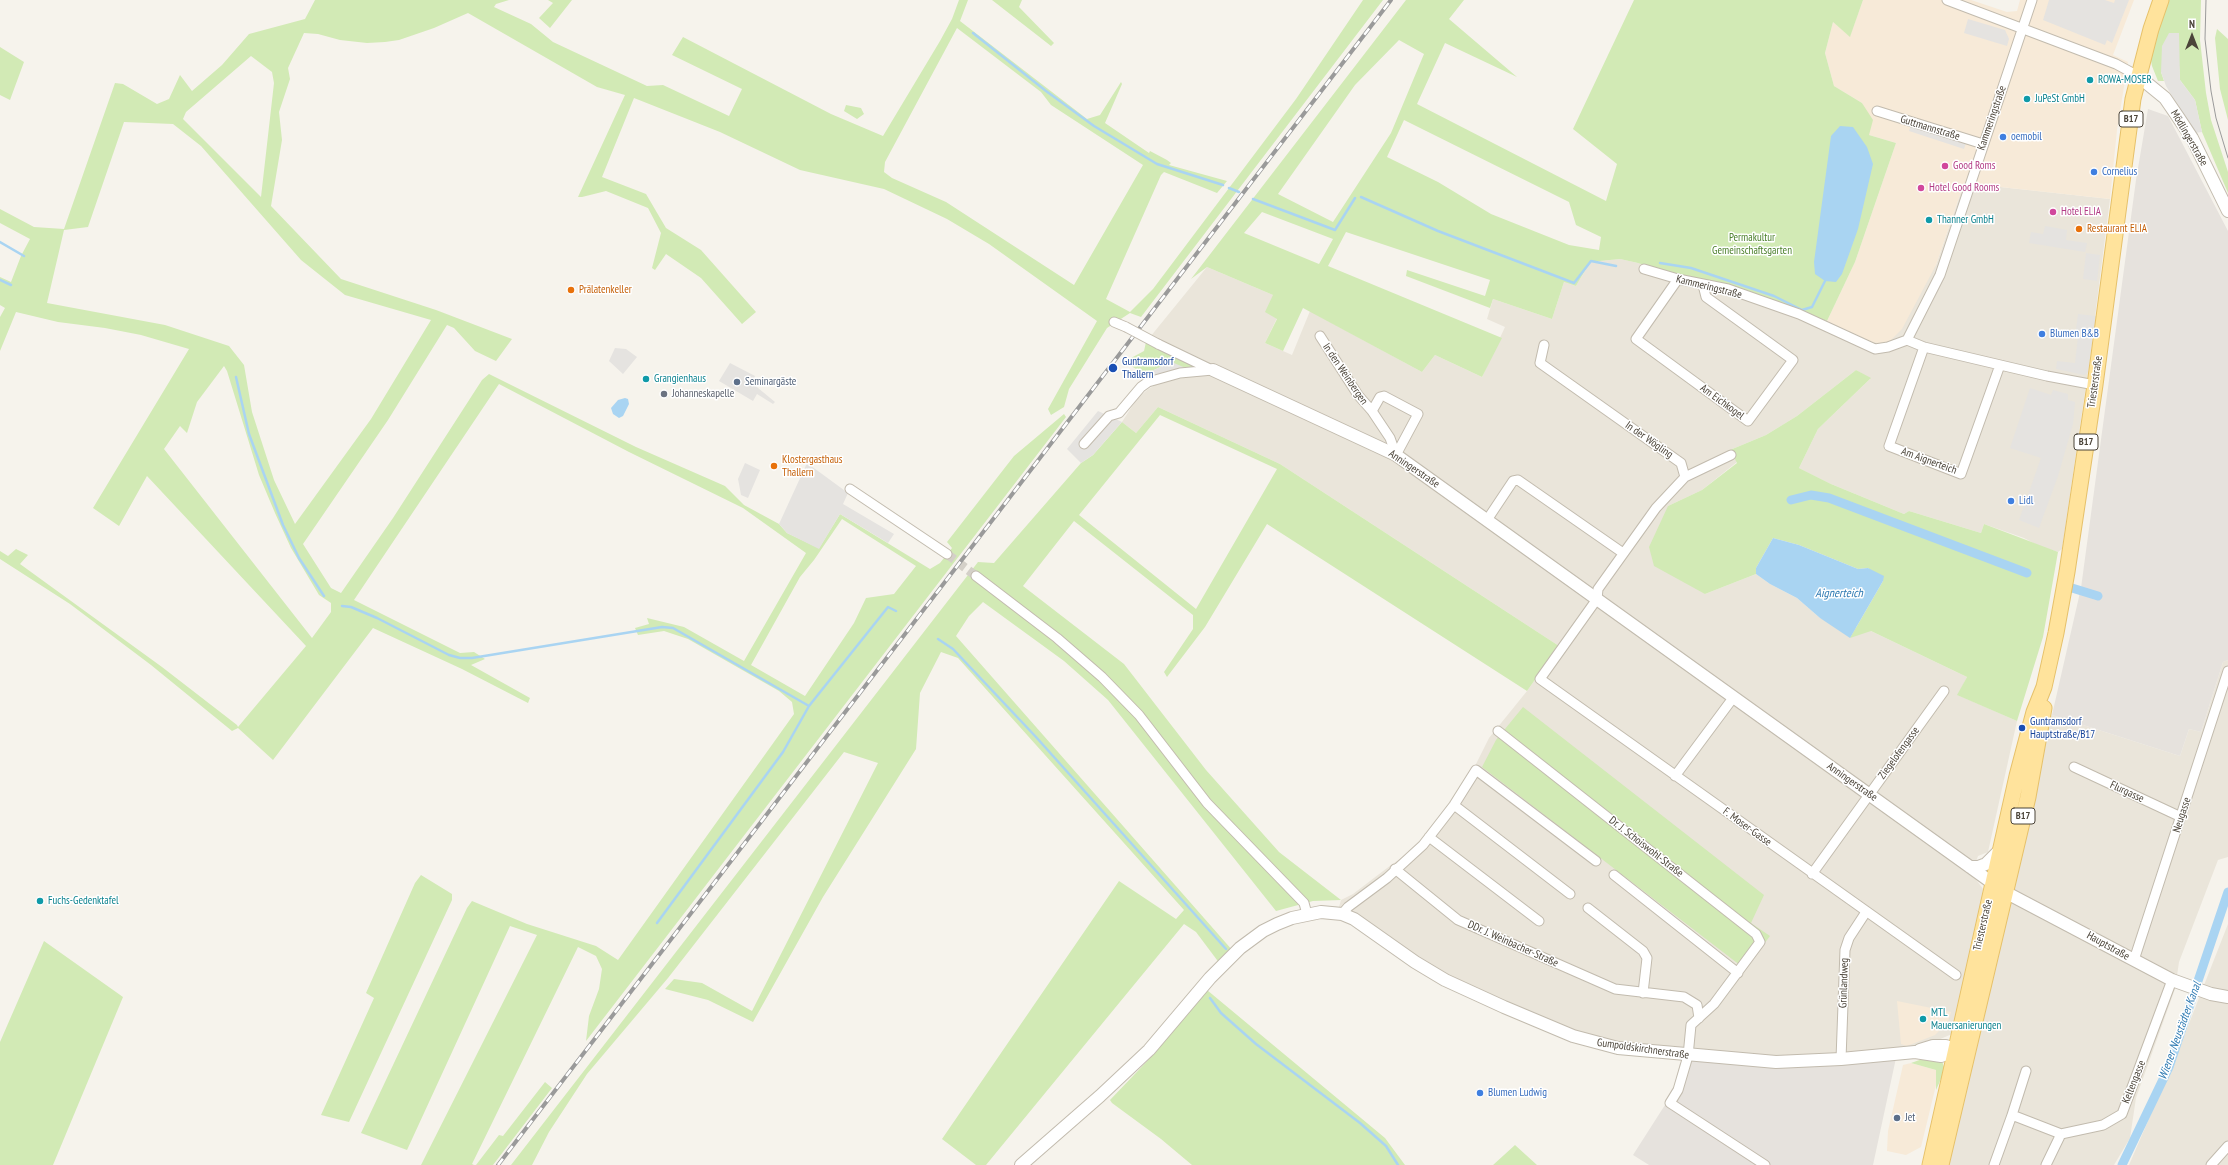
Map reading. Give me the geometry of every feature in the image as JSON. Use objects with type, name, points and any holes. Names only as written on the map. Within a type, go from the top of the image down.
[{"type":"main road","name":"B17","points":[[2138,76],[2161,0]]},
{"type":"main road","name":"Triesterstraße","points":[[1999,888],[2001,849],[2034,712],[2044,687],[2067,572],[2095,385],[2133,99],[2138,76]]},
{"type":"main road","name":"Triesterstraße","points":[[1930,1165],[1961,1053],[1999,888],[2035,762],[2044,708],[2044,687]]},
{"type":"main road","name":"Triesterstraße","points":[[1941,1165],[1961,1053]]},
{"type":"street","points":[[1947,0],[2116,64],[2138,76]]},
{"type":"street","name":"Kammeringstraße","points":[[1644,269],[1703,285],[1728,289],[1799,314],[1875,349],[1888,347],[1907,340],[1940,275],[2032,0]]},
{"type":"street","name":"Mödlingerstraße","points":[[2138,76],[2165,98],[2178,116],[2192,138],[2228,211]]},
{"type":"street","name":"Guttmannstraße","points":[[1877,110],[1983,144]]},
{"type":"street","name":"Am Eichkogel","points":[[1678,279],[1636,339],[1748,421],[1793,360],[1706,297],[1703,285]]},
{"type":"street","name":"Anningerstraße","points":[[1114,322],[1396,455],[1999,888]]},
{"type":"street","name":"In den Weinbergen","points":[[1320,336],[1358,395],[1372,411],[1390,438],[1396,455]]},
{"type":"street","points":[[1907,340],[1924,347],[2095,385]]},
{"type":"street","name":"In der Wögling","points":[[1544,344],[1540,363],[1681,463],[1685,477]]},
{"type":"street","name":"Am Aignerteich","points":[[1924,347],[1888,446],[1960,474],[2000,365]]},
{"type":"street","points":[[1084,444],[1109,416],[1120,413],[1141,387],[1148,382],[1180,373],[1213,370]]},
{"type":"street","name":"In den Weinbergen","points":[[1372,411],[1380,397],[1384,396],[1418,414],[1396,455]]},
{"type":"street","points":[[1597,599],[1598,589],[1656,508],[1685,477],[1731,455]]},
{"type":"street","points":[[1487,520],[1513,481],[1518,480],[1624,553]]},
{"type":"street","points":[[850,489],[947,554]]},
{"type":"street","points":[[976,576],[1057,638],[1102,677],[1139,715],[1207,803],[1304,903],[1307,914]]},
{"type":"street","name":"F. Moser-Gasse","points":[[1597,599],[1540,679],[1956,975]]},
{"type":"street","name":"Neugasse","points":[[2134,960],[2228,671]]},
{"type":"street","name":"Ziegelofengasse","points":[[1812,874],[1944,692]]},
{"type":"street","points":[[1675,776],[1733,698]]},
{"type":"street","name":"Dr. J. Schoiswohl-Straße","points":[[1498,731],[1756,934],[1760,942],[1738,973],[1714,1004],[1691,1025],[1688,1056],[1678,1090],[1670,1103],[1765,1165]]},
{"type":"street","name":"Flurgasse","points":[[2074,767],[2181,817]]},
{"type":"street","points":[[1342,914],[1348,907],[1423,845],[1454,805],[1476,770],[1596,861]]},
{"type":"street","points":[[1454,805],[1570,894]]},
{"type":"street","points":[[1429,837],[1539,921]]},
{"type":"street","points":[[1970,867],[1978,867],[1986,864],[2001,849]]},
{"type":"street","name":"DDr. J. Weinbacher-Straße","points":[[1395,869],[1458,920],[1615,989],[1684,997],[1691,1000],[1697,1006],[1699,1018]]},
{"type":"street","points":[[1614,875],[1738,973]]},
{"type":"street","name":"Hauptstraße","points":[[1999,888],[2176,981],[2212,994],[2228,997]]},
{"type":"street","points":[[1588,908],[1643,950],[1647,958],[1643,993]]},
{"type":"street","name":"Gumpoldskirchnerstraße","points":[[1021,1165],[1100,1096],[1149,1050],[1210,978],[1240,948],[1263,931],[1307,914],[1321,912],[1342,914],[1365,925],[1415,962],[1446,980],[1573,1036],[1618,1048],[1688,1056],[1776,1062],[1842,1059],[1916,1052],[1933,1046],[1946,1046],[1961,1053]]},
{"type":"street","name":"Grünlandweg","points":[[1842,1059],[1844,950],[1849,938],[1866,912]]},
{"type":"street","name":"Keltengasse","points":[[2061,1134],[2102,1125],[2122,1114],[2176,981]]},
{"type":"street","points":[[1994,1165],[2026,1071]]},
{"type":"street","points":[[2012,1115],[2061,1134],[2046,1165]]},
{"type":"street","points":[[2211,1165],[2226,1151]]},
{"type":"shaded area","points":[[1863,0],[1971,0],[2007,12],[2017,11],[2020,0],[2134,0],[2113,55],[2128,62],[2117,130],[2110,199],[1964,183],[1936,265],[1902,329],[1887,344],[1872,342],[1827,321],[1855,262],[1896,143],[1869,135],[1862,103],[1834,86],[1825,53],[1833,22],[1850,36]]},
{"type":"shaded area","points":[[2049,0],[2105,0],[2114,3],[2115,0],[2129,0],[2112,43],[2107,40],[2105,45],[2043,20]]},
{"type":"shaded area","points":[[1968,19],[2005,30],[2009,39],[2007,46],[1964,33]]},
{"type":"shaded area","points":[[2169,33],[2179,33],[2180,80],[2195,100],[2202,132],[2195,133],[2166,86],[2161,72],[2162,46]]},
{"type":"shaded area","points":[[2148,109],[2168,116],[2228,231],[2228,660],[2223,662],[2201,732],[2189,729],[2180,756],[2052,715],[2081,588],[2136,180]]},
{"type":"shaded area","points":[[1911,125],[1966,143],[1964,149],[1909,131]]},
{"type":"shaded area","points":[[1964,183],[2110,199],[2088,372],[2062,549],[2058,552],[2039,546],[2024,538],[1984,524],[1981,533],[1909,511],[1904,514],[1831,484],[1799,468],[1818,429],[1870,379],[1856,370],[1797,416],[1766,435],[1730,450],[1737,462],[1702,490],[1668,506],[1705,594],[1756,574],[1770,584],[1797,598],[1820,618],[1871,631],[1967,677],[1958,695],[2017,721],[1988,852],[1978,856],[1972,874],[1983,889],[1980,917],[1952,1034],[1896,1058],[1831,1064],[1630,1047],[1581,1035],[1434,971],[1371,923],[1339,907],[1341,900],[1353,894],[1412,851],[1430,831],[1468,780],[1489,738],[1527,691],[1559,646],[1280,464],[1158,407],[1136,433],[1122,422],[1136,400],[1147,390],[1160,382],[1189,377],[1196,369],[1146,342],[1207,267],[1273,295],[1277,318],[1265,343],[1292,355],[1310,311],[1422,372],[1435,355],[1482,377],[1505,327],[1487,319],[1493,299],[1552,319],[1564,282],[1576,286],[1590,262],[1620,259],[1638,263],[1660,271],[1721,283],[1827,321],[1872,342],[1936,265]]},
{"type":"shaded area","points":[[2045,226],[2067,230],[2066,240],[2087,243],[2085,252],[2029,243],[2031,232],[2043,234]]},
{"type":"shaded area","points":[[2086,253],[2100,255],[2097,281],[2083,279]]},
{"type":"shaded area","points":[[2078,314],[2096,316],[2088,372],[2084,375],[2056,369],[2057,361],[2075,363],[2078,337],[2075,337]]},
{"type":"shaded area","points":[[615,348],[626,349],[637,357],[623,374],[609,361]]},
{"type":"shaded area","name":"Seminargäste","points":[[730,363],[755,376],[752,383],[775,402],[773,404],[757,394],[753,401],[719,381]]},
{"type":"shaded area","points":[[1174,363],[1188,369],[1150,378],[1145,374],[1167,364]]},
{"type":"shaded area","points":[[2030,388],[2051,395],[2053,390],[2068,394],[2068,400],[2075,402],[2073,424],[2058,476],[2039,528],[2019,520],[2041,458],[2010,448]]},
{"type":"shaded area","points":[[1098,411],[1122,422],[1093,455],[1081,463],[1067,449]]},
{"type":"shaded area","points":[[745,463],[760,470],[748,498],[741,495],[738,479]]},
{"type":"shaded area","points":[[807,463],[848,493],[843,504],[894,534],[888,543],[840,514],[819,549],[787,533],[779,524]]},
{"type":"shaded area","points":[[2228,660],[2228,857],[2218,860],[2179,962],[2175,989],[2136,1098],[2130,1138],[2114,1165],[1946,1165],[2048,719],[2052,715],[2180,756],[2189,729],[2201,732],[2223,662]]},
{"type":"shaded area","points":[[2228,924],[2228,1165],[2129,1165],[2179,1049]]},
{"type":"shaded area","points":[[1897,1001],[1951,1012],[1948,1022],[1935,1035],[1907,1046],[1901,1044]]},
{"type":"shaded area","points":[[1696,1058],[1896,1058],[1873,1165],[1649,1165],[1633,1155],[1672,1094],[1680,1063]]},
{"type":"shaded area","points":[[1911,1063],[1936,1070],[1937,1081],[1921,1147],[1906,1155],[1887,1151],[1888,1131],[1903,1065]]},
{"type":"green space","points":[[315,0],[509,0],[496,4],[494,7],[531,24],[553,42],[647,86],[663,85],[729,116],[742,89],[672,55],[683,37],[831,114],[883,136],[940,41],[952,19],[959,0],[968,0],[960,21],[1087,119],[1100,115],[1121,82],[1122,84],[1105,123],[1149,153],[1150,151],[1167,160],[1171,163],[1169,165],[1227,181],[1217,193],[1164,172],[1161,175],[1106,299],[1130,312],[1153,289],[1296,99],[1363,0],[1383,0],[1141,317],[1130,313],[1107,328],[1069,389],[1064,407],[1051,415],[1048,409],[1097,321],[989,244],[947,219],[884,189],[800,170],[720,132],[634,98],[602,177],[646,194],[666,228],[701,250],[756,312],[742,324],[701,278],[666,254],[655,270],[652,268],[661,233],[648,208],[606,191],[578,197],[625,95],[597,87],[468,13],[434,28],[399,40],[385,42],[367,43],[340,40],[318,34],[304,33],[288,68],[290,79],[279,112],[282,140],[271,206],[341,279],[436,310],[512,339],[496,361],[475,351],[454,328],[447,325],[388,420],[303,544],[331,588],[341,593],[393,518],[482,380],[489,374],[636,447],[725,486],[744,505],[779,524],[787,533],[819,548],[840,514],[930,569],[940,563],[952,548],[947,542],[1014,456],[1064,414],[1066,417],[586,1041],[589,1016],[599,989],[602,969],[596,956],[578,947],[472,1164],[474,1165],[421,1165],[537,935],[510,926],[407,1150],[361,1133],[467,908],[472,901],[527,924],[596,946],[618,960],[794,714],[792,702],[779,691],[688,639],[664,631],[638,635],[635,628],[649,624],[647,618],[684,627],[744,661],[806,553],[743,508],[629,452],[499,384],[354,600],[460,653],[474,652],[485,659],[471,665],[530,698],[528,703],[462,669],[373,628],[273,760],[238,728],[232,731],[151,665],[70,604],[0,559],[0,551],[8,556],[16,549],[28,555],[20,564],[162,667],[238,727],[306,646],[147,476],[119,526],[93,508],[189,349],[141,335],[105,328],[58,322],[16,312],[0,351],[0,317],[5,308],[0,305],[0,277],[11,282],[21,256],[30,239],[0,223],[0,209],[34,227],[64,229],[115,83],[123,84],[157,104],[169,99],[180,75],[192,91],[222,65],[249,34],[305,19]],"holes":[[[957,28],[1041,92],[1051,105],[1143,165],[1074,285],[946,202],[892,178],[884,172],[885,162]],[[251,56],[272,72],[274,83],[261,197],[183,119],[186,112]],[[124,122],[173,124],[201,146],[301,260],[345,295],[431,320],[371,419],[295,524],[274,480],[252,412],[244,365],[229,346],[165,325],[47,303],[64,230],[88,227]],[[224,366],[227,371],[259,475],[275,513],[291,548],[319,595],[331,603],[331,612],[312,638],[164,449],[180,426],[187,433],[197,402]],[[842,519],[916,566],[894,594],[866,598],[854,623],[805,696],[751,665],[800,577],[814,560]]]},
{"type":"green space","points":[[548,0],[572,0],[550,28],[539,18],[553,3]]},
{"type":"green space","points":[[992,0],[1022,0],[1019,7],[1054,43],[1051,46]]},
{"type":"green space","name":"Permakultur Gemeinschaftsgarten","points":[[1406,0],[1464,0],[1449,19],[1517,77],[1445,43],[1417,104],[1606,201],[1617,164],[1573,129],[1634,0],[1863,0],[1850,37],[1833,22],[1825,53],[1834,86],[1862,103],[1873,120],[1869,135],[1896,143],[1855,262],[1827,321],[1721,283],[1660,271],[1638,263],[1620,259],[1590,262],[1576,286],[1564,282],[1552,319],[1493,299],[1490,308],[1406,276],[1407,270],[1485,296],[1490,280],[1346,232],[1328,266],[1502,338],[1482,377],[1435,355],[1422,372],[1303,308],[1283,351],[1265,343],[1277,319],[1265,312],[1273,295],[1207,267],[1191,279]],"holes":[[[1399,40],[1424,54],[1391,133],[1333,222],[1278,194],[1355,85]],[[1404,120],[1569,202],[1576,225],[1601,237],[1599,250],[1569,245],[1491,214],[1438,182],[1387,157]],[[1262,212],[1333,239],[1319,264],[1244,233]]]},
{"type":"green space","points":[[2169,0],[2201,0],[2200,40],[2206,93],[2211,120],[2228,172],[2228,193],[2202,132],[2195,100],[2180,80],[2179,65],[2161,72],[2164,81],[2158,81],[2152,66],[2150,56]]},
{"type":"green space","points":[[2217,29],[2228,39],[2228,120],[2220,89],[2215,38]]},
{"type":"green space","points":[[0,47],[24,62],[10,100],[0,95]]},
{"type":"green space","points":[[846,105],[861,108],[864,114],[857,119],[844,111]]},
{"type":"green space","points":[[1146,342],[1196,368],[1188,369],[1167,364],[1145,374],[1131,366],[1131,358],[1144,351]]},
{"type":"green space","points":[[1856,370],[1871,378],[1818,429],[1799,468],[1831,484],[1904,514],[1909,511],[1981,533],[1984,524],[2058,552],[2043,637],[2017,721],[1957,695],[1967,677],[1871,631],[1850,638],[1883,581],[1868,568],[1858,569],[1799,545],[1773,538],[1756,568],[1756,574],[1705,594],[1654,566],[1649,547],[1668,506],[1702,490],[1737,463],[1730,450],[1766,435],[1797,416]]},
{"type":"green space","points":[[1158,407],[1280,464],[1559,646],[1527,691],[1267,524],[1205,627],[1167,677],[1164,672],[1193,629],[1193,615],[1074,521],[1023,586],[1124,664],[1206,770],[1279,852],[1341,900],[1313,901],[1276,911],[1108,700],[1064,661],[983,602],[969,616],[956,636],[1233,951],[1220,964],[1196,932],[1184,924],[986,1165],[976,1165],[942,1139],[1119,881],[1176,919],[1184,910],[958,658],[941,652],[920,693],[916,749],[823,897],[753,1022],[708,1000],[665,989],[674,979],[702,983],[752,1011],[878,763],[844,752],[668,978],[587,1074],[549,1132],[532,1165],[511,1165],[978,562],[994,563],[1081,463],[1093,455],[1122,422],[1136,433]],"holes":[[[1160,415],[1277,469],[1196,609],[1079,515]]]},
{"type":"green space","points":[[1523,707],[1764,895],[1751,923],[1770,936],[1745,969],[1482,767],[1496,740]]},
{"type":"green space","points":[[421,875],[452,894],[452,900],[349,1122],[321,1115],[374,998],[366,993],[415,883]]},
{"type":"green space","points":[[44,941],[123,997],[53,1165],[0,1165],[0,1042]]},
{"type":"green space","points":[[1207,990],[1385,1138],[1405,1165],[1192,1165],[1161,1139],[1112,1103],[1110,1100],[1154,1054]]},
{"type":"green space","points":[[1928,1057],[1942,1061],[1945,1070],[1936,1090],[1936,1070],[1911,1063]]},
{"type":"green space","points":[[545,1082],[552,1088],[493,1165],[476,1165],[499,1135],[503,1136]]},
{"type":"green space","points":[[1515,1145],[1537,1165],[1493,1165]]},
{"type":"water","points":[[1840,126],[1853,127],[1867,147],[1873,164],[1858,229],[1842,274],[1836,282],[1825,281],[1815,274],[1814,262],[1831,136]]},
{"type":"water","points":[[625,398],[628,399],[629,404],[623,416],[619,418],[613,414],[611,408],[618,400]]},
{"type":"water","name":"Aignerteich","points":[[1773,538],[1799,545],[1858,569],[1868,568],[1884,576],[1883,581],[1850,638],[1820,618],[1797,598],[1770,584],[1756,574],[1756,568]]},
{"type":"waterway","points":[[973,33],[1046,91],[1094,126],[1157,164],[1223,185]]},
{"type":"waterway","points":[[1229,188],[1239,192]]},
{"type":"waterway","points":[[1361,197],[1438,231],[1574,283],[1591,261],[1616,266]]},
{"type":"waterway","points":[[1253,199],[1335,230],[1355,198]]},
{"type":"waterway","points":[[0,242],[24,256]]},
{"type":"waterway","points":[[1660,263],[1691,268],[1774,296],[1802,310],[1812,307],[1825,281]]},
{"type":"waterway","points":[[0,280],[11,285]]},
{"type":"waterway","points":[[236,377],[249,434],[283,525],[299,558],[324,596]]},
{"type":"waterway","points":[[1791,500],[1811,495],[1829,498],[2027,573]]},
{"type":"waterway","points":[[2072,588],[2098,596]]},
{"type":"waterway","points":[[342,606],[351,607],[377,618],[449,655],[460,658],[472,658],[662,627],[673,628],[809,706]]},
{"type":"waterway","points":[[657,923],[783,752],[809,706],[888,607],[896,611]]},
{"type":"waterway","points":[[938,639],[953,649],[1036,737],[1226,949]]},
{"type":"waterway","name":"Wiener Neustädter Kanal","points":[[2122,1165],[2169,1067],[2228,892]]},
{"type":"waterway","points":[[1210,998],[1221,1013],[1256,1044],[1360,1123],[1386,1146],[1398,1165]]},
{"type":"tunnel","points":[[947,554],[976,576]]},
{"type":"tram line","points":[[2206,0],[2205,39],[2211,91],[2216,118],[2228,158]]},
{"type":"railway","points":[[498,1165],[1391,0]]},
{"type":"place","name":"ROWA-MOSER","points":[[2090,80]]},
{"type":"place","name":"JuPeSt GmbH","points":[[2027,99]]},
{"type":"place","name":"oemobil","points":[[2003,137]]},
{"type":"place","name":"Good Roms","points":[[1945,166]]},
{"type":"place","name":"Cornelius","points":[[2094,172]]},
{"type":"place","name":"Hotel Good Rooms","points":[[1921,188]]},
{"type":"place","name":"Hotel ELIA","points":[[2053,212]]},
{"type":"place","name":"Thanner GmbH","points":[[1929,220]]},
{"type":"place","name":"Restaurant ELIA","points":[[2079,229]]},
{"type":"place","name":"Prälatenkeller","points":[[571,290]]},
{"type":"place","name":"Blumen B&B","points":[[2042,334]]},
{"type":"place","name":"Guntramsdorf Thallern","points":[[1113,368]]},
{"type":"place","name":"Grangienhaus","points":[[646,379]]},
{"type":"place","name":"Seminargäste","points":[[737,382]]},
{"type":"place","name":"Johanneskapelle","points":[[664,394]]},
{"type":"place","name":"Klostergasthaus Thallern","points":[[774,466]]},
{"type":"place","name":"Lidl","points":[[2011,501]]},
{"type":"place","name":"Guntramsdorf Hauptstraße/B17","points":[[2022,728]]},
{"type":"place","name":"Fuchs-Gedenktafel","points":[[40,901]]},
{"type":"place","name":"MTL Mauersanierungen","points":[[1923,1019]]},
{"type":"place","name":"Blumen Ludwig","points":[[1480,1093]]},
{"type":"place","name":"Jet","points":[[1897,1118]]}]
